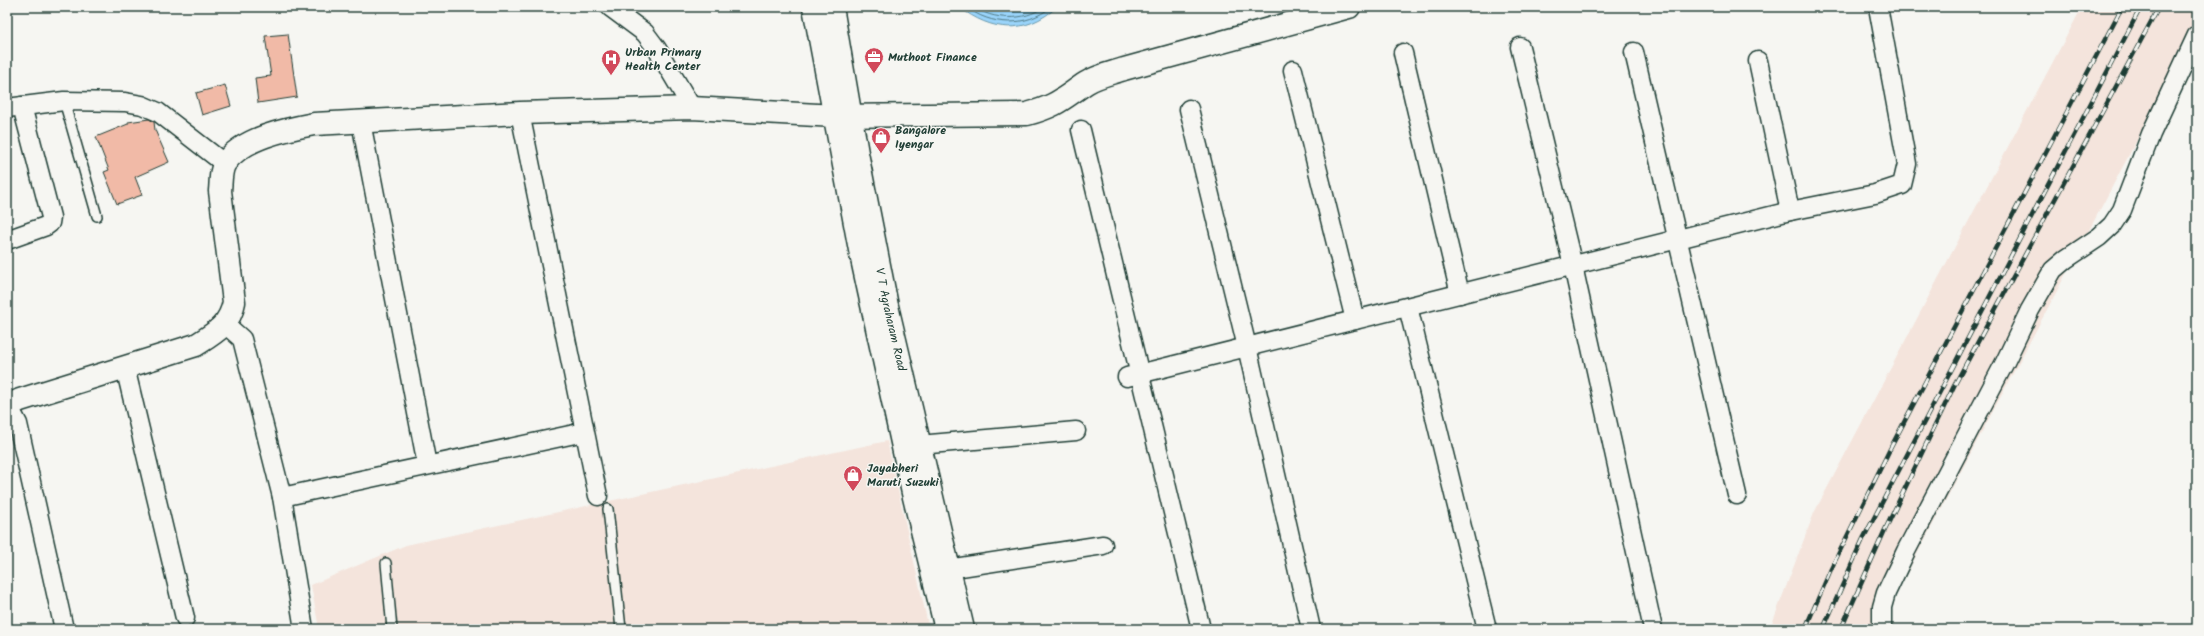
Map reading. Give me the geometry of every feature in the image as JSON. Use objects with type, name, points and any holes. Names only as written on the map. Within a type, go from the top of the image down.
[{"type":"street","points":[[610,7],[644,33],[657,49],[692,108]]},
{"type":"street","points":[[814,7],[843,116]]},
{"type":"street","name":"V T Agraharam Road","points":[[832,7],[843,116],[861,258],[913,493],[946,629]]},
{"type":"street","points":[[64,629],[18,424],[7,406],[20,400],[196,345],[217,332],[225,324],[232,313],[234,302],[220,190],[221,175],[225,164],[238,151],[257,140],[287,129],[314,124],[520,113],[692,108],[843,116],[1027,114],[1047,109],[1060,103],[1087,82],[1124,69],[1349,7]]},
{"type":"street","points":[[1133,376],[1790,211],[1875,194],[1902,185],[1907,164],[1878,7]]},
{"type":"street","points":[[1882,629],[1882,607],[1886,593],[1906,551],[2005,362],[2030,310],[2053,270],[2066,259],[2099,237],[2112,225],[2122,210],[2150,134],[2197,35]]},
{"type":"street","points":[[1520,47],[1573,266],[1653,629]]},
{"type":"street","points":[[1634,52],[1737,495]]},
{"type":"street","points":[[1403,53],[1460,294]]},
{"type":"street","points":[[1758,61],[1790,211]]},
{"type":"street","points":[[1293,70],[1355,320]]},
{"type":"street","points":[[7,240],[46,226],[50,223],[51,217],[14,107],[64,101],[125,102],[142,105],[158,112],[225,164]]},
{"type":"street","points":[[1189,109],[1247,347],[1312,629]]},
{"type":"street","points":[[520,113],[584,432],[603,503]]},
{"type":"street","name":"V T Agraharam Road","points":[[843,116],[857,153],[887,306],[963,629]]},
{"type":"street","points":[[361,122],[427,466]]},
{"type":"street","points":[[1081,130],[1133,376],[1201,629]]},
{"type":"street","points":[[1408,307],[1487,629]]},
{"type":"street","points":[[225,324],[242,339],[282,497],[304,629]]},
{"type":"street","points":[[125,367],[185,618]]},
{"type":"street","points":[[919,445],[1076,431]]},
{"type":"street","points":[[282,497],[584,432]]},
{"type":"street","points":[[948,568],[1103,545]]},
{"type":"lane","points":[[64,101],[97,216]]},
{"type":"lane","points":[[603,503],[621,629]]},
{"type":"lane","points":[[386,563],[392,629]]},
{"type":"shaded area","points":[[2082,7],[2197,7],[2197,27],[1889,607],[1881,629],[1770,629],[1814,513]]},
{"type":"shaded area","points":[[887,441],[929,629],[319,629],[311,585],[406,545]]},
{"type":"water","points":[[959,7],[1057,7],[1045,16],[1033,22],[1021,26],[1008,27],[984,21]]},
{"type":"building","points":[[288,34],[297,97],[258,103],[255,78],[271,76],[265,36]]},
{"type":"building","points":[[225,85],[231,106],[202,115],[196,93]]},
{"type":"building","points":[[149,119],[154,122],[155,130],[169,162],[135,177],[142,195],[117,204],[104,172],[109,170],[96,137],[128,124],[128,122]]},
{"type":"railway","points":[[1805,629],[1831,569],[1890,449],[2122,7]]},
{"type":"railway","points":[[1823,629],[1863,539],[2141,7]]},
{"type":"railway","points":[[1841,629],[1884,532],[1954,386],[2159,7]]},
{"type":"place","name":"Muthoot Finance","points":[[874,74]]},
{"type":"place","name":"Urban Primary Health Center","points":[[611,76]]},
{"type":"place","name":"Bangalore Iyengar","points":[[881,154]]},
{"type":"place","name":"Jayabheri Maruti Suzuki","points":[[853,492]]}]
